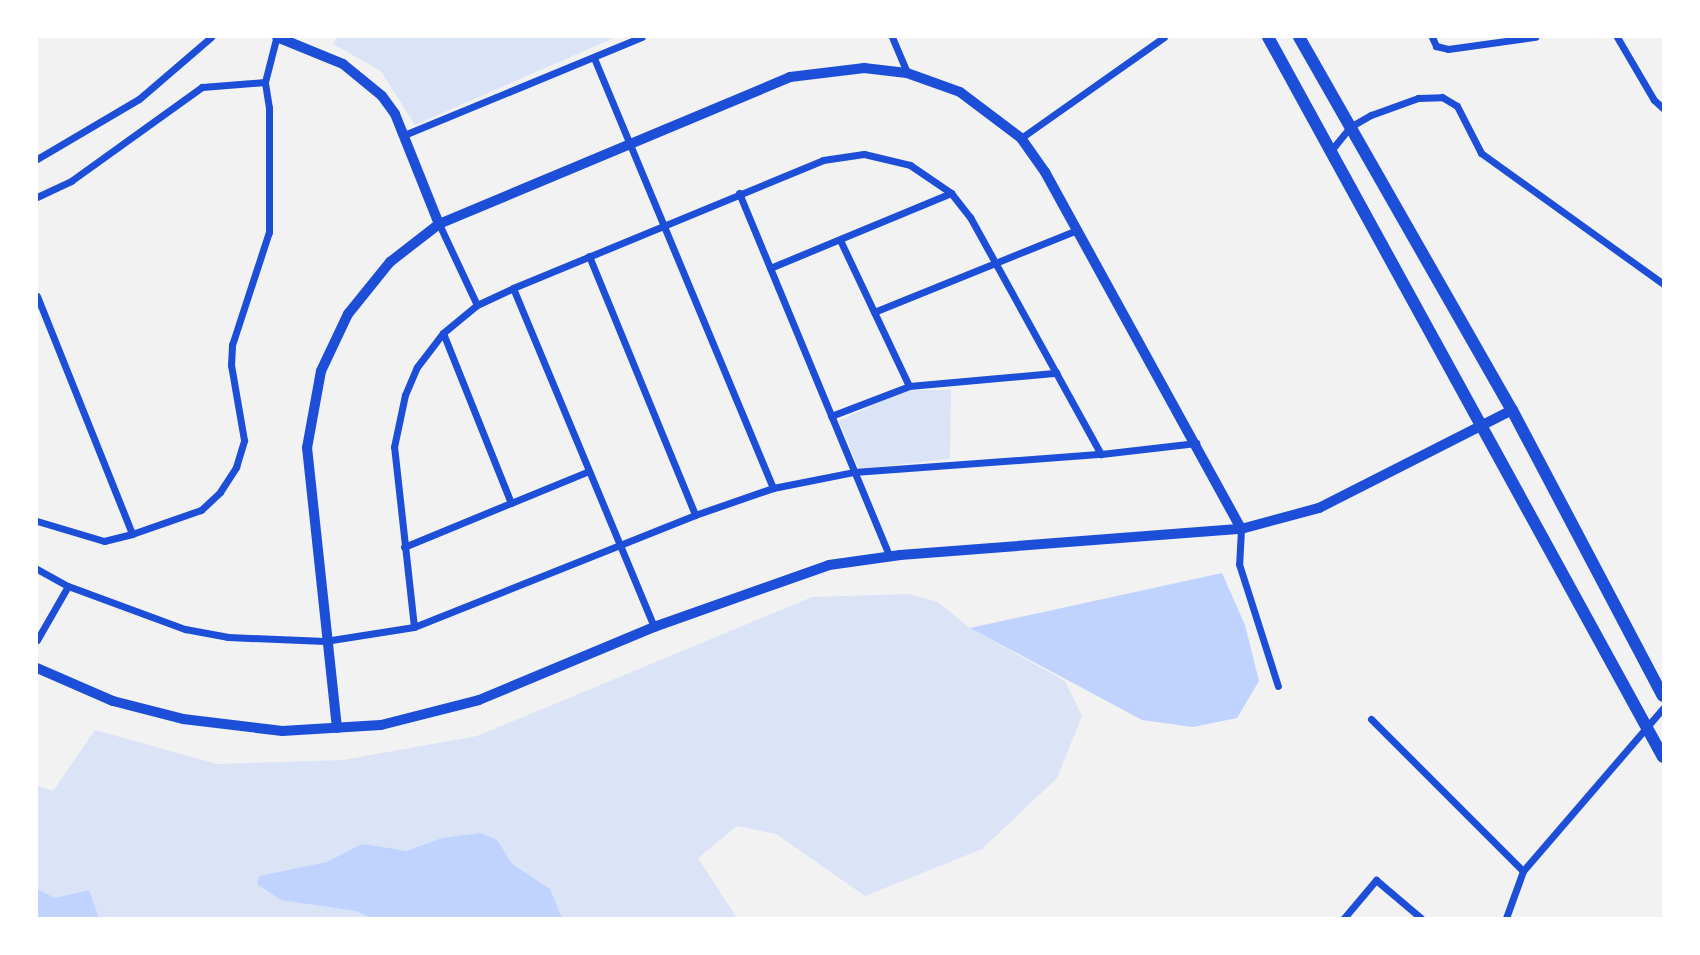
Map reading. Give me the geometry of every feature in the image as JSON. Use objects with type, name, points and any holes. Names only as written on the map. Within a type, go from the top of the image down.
[{"type":"main road","points":[[1268,37],[1328,153],[1663,757]]},
{"type":"main road","points":[[1299,37],[1512,410],[1663,696]]},
{"type":"street","points":[[37,159],[139,99],[211,37]]},
{"type":"street","points":[[404,135],[642,37]]},
{"type":"street","points":[[892,37],[907,73]]},
{"type":"street","points":[[1021,138],[1164,37]]},
{"type":"street","points":[[1432,37],[1436,46],[1448,49],[1535,37]]},
{"type":"street","points":[[1618,37],[1654,100],[1663,108]]},
{"type":"street","points":[[37,521],[104,541],[132,534],[201,510],[220,492],[238,458],[244,440],[231,365],[232,345],[269,232],[269,108],[265,82],[276,38],[360,74],[382,96],[404,135],[439,224],[477,305]]},
{"type":"street","points":[[594,58],[773,488]]},
{"type":"street","points":[[337,728],[307,448],[321,371],[348,314],[368,285],[411,244],[439,224],[790,77],[864,68],[907,73],[960,92],[1021,138],[1077,230],[1241,529],[1239,564],[1278,686]]},
{"type":"street","points":[[37,197],[71,181],[202,87],[265,82]]},
{"type":"street","points":[[1328,153],[1350,127],[1400,104],[1442,97],[1457,106],[1481,153],[1663,284]]},
{"type":"street","points":[[414,627],[395,466],[398,420],[417,367],[443,333],[477,305],[513,288],[823,160],[863,154],[910,165],[951,193],[970,217],[1101,454]]},
{"type":"street","points":[[739,193],[890,556]]},
{"type":"street","points":[[770,268],[951,193]]},
{"type":"street","points":[[874,312],[1077,230]]},
{"type":"street","points":[[840,240],[909,386]]},
{"type":"street","points":[[589,256],[695,515]]},
{"type":"street","points":[[513,288],[654,627]]},
{"type":"street","points":[[37,296],[132,534]]},
{"type":"street","points":[[443,333],[511,503]]},
{"type":"street","points":[[831,416],[909,386],[1056,373]]},
{"type":"street","points":[[37,668],[113,701],[183,719],[282,731],[381,724],[479,700],[654,627],[829,565],[890,556],[1241,529],[1319,508],[1512,410]]},
{"type":"street","points":[[37,569],[68,586],[185,629],[228,637],[326,641],[414,627],[542,579],[620,544],[773,488],[854,472],[1101,454],[1196,443]]},
{"type":"street","points":[[404,547],[589,471]]},
{"type":"street","points":[[37,640],[68,586]]},
{"type":"street","points":[[1506,918],[1523,871],[1663,708]]},
{"type":"street","points":[[1371,719],[1523,871]]},
{"type":"street","points":[[1344,918],[1376,880],[1421,918]]},
{"type":"shaded area","points":[[337,37],[616,37],[415,125],[381,71],[333,44]]},
{"type":"shaded area","points":[[906,390],[951,390],[950,459],[859,469],[839,421]]},
{"type":"shaded area","points":[[909,594],[938,602],[970,628],[1065,681],[1082,716],[1057,778],[982,849],[865,896],[776,834],[737,826],[698,858],[737,918],[37,918],[37,785],[53,791],[95,730],[217,764],[343,760],[477,736],[812,597]]},
{"type":"water","points":[[1222,573],[1245,625],[1259,681],[1237,718],[1193,727],[1142,720],[970,628]]},
{"type":"water","points":[[481,833],[497,840],[512,864],[550,889],[562,918],[372,918],[356,911],[281,900],[257,884],[260,876],[327,862],[362,844],[407,851],[442,838]]},
{"type":"water","points":[[37,889],[55,898],[89,890],[99,918],[37,918]]}]
